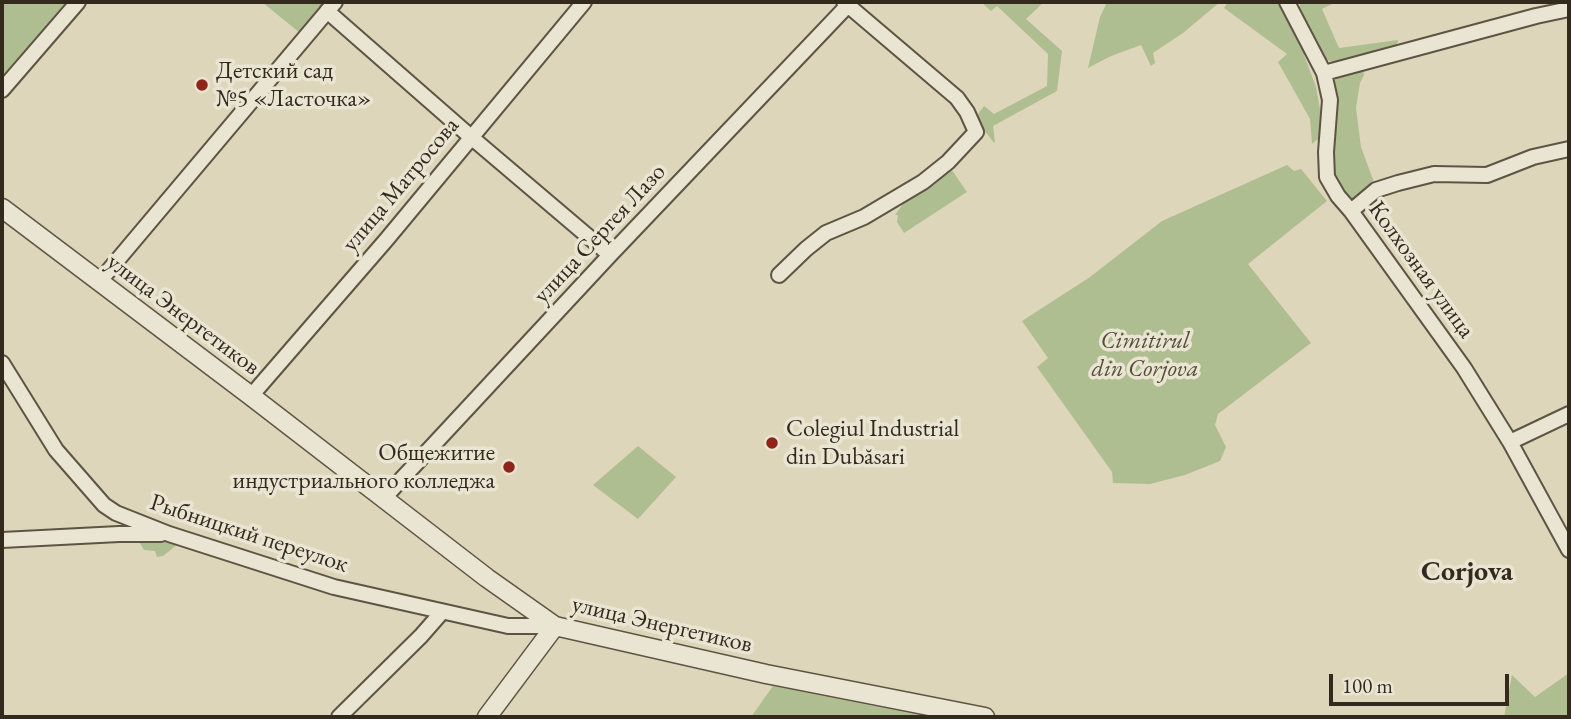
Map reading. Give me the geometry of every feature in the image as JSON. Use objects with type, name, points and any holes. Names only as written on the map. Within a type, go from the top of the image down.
[{"type":"street","points":[[2,90],[78,2]]},
{"type":"street","name":"улица Матросова","points":[[251,396],[387,239],[584,2]]},
{"type":"street","name":"Колхозная улица","points":[[1287,2],[1324,73],[1330,100],[1327,177],[1338,196],[1464,368],[1510,442],[1569,550]]},
{"type":"street","points":[[779,275],[826,233],[864,217],[923,183],[948,162],[976,132],[967,111],[957,98],[847,3]]},
{"type":"street","name":"улица Сергея Лазо","points":[[384,498],[847,3]]},
{"type":"street","points":[[99,282],[331,6],[471,137],[610,255]]},
{"type":"street","points":[[1324,73],[1569,9]]},
{"type":"street","points":[[1351,211],[1376,190],[1398,183],[1434,174],[1487,175],[1534,157],[1569,149]]},
{"type":"street","name":"улица Энергетиков","points":[[2,208],[487,578],[555,626],[766,674],[985,717]]},
{"type":"street","name":"Рыбницкий переулок","points":[[2,363],[56,450],[104,505],[116,513],[169,534],[334,587],[508,626],[555,626]]},
{"type":"street","points":[[1510,442],[1569,414]]},
{"type":"street","points":[[2,540],[169,534]]},
{"type":"street","points":[[339,717],[442,612]]},
{"type":"street","points":[[487,717],[555,626]]},
{"type":"green space","points":[[2,2],[72,2],[2,84]]},
{"type":"green space","points":[[262,2],[325,2],[300,33]]},
{"type":"green space","points":[[981,2],[1044,2],[1026,19],[1062,51],[1057,91],[993,126],[994,143],[975,118],[984,106],[994,114],[1047,86],[1048,54],[997,6],[991,11]]},
{"type":"green space","points":[[1107,2],[1220,2],[1183,33],[1153,53],[1155,63],[1151,66],[1141,45],[1088,68],[1100,17]]},
{"type":"green space","points":[[1228,2],[1278,2],[1288,14],[1305,48],[1304,55],[1316,87],[1323,126],[1318,139],[1312,144],[1310,119],[1278,62],[1287,54],[1224,8]]},
{"type":"green space","points":[[1301,2],[1336,2],[1322,9],[1339,48],[1398,40],[1396,49],[1343,64],[1326,60],[1299,9]]},
{"type":"green space","points":[[1363,68],[1364,75],[1356,108],[1361,147],[1375,185],[1349,200],[1335,178],[1331,153],[1337,105],[1334,83],[1337,75]]},
{"type":"green space","name":"Cimitirul din Corjova","points":[[1287,165],[1294,171],[1301,169],[1327,201],[1248,264],[1311,343],[1218,414],[1215,425],[1226,447],[1220,461],[1185,475],[1150,484],[1113,483],[1112,472],[1037,367],[1048,358],[1022,321],[1090,277],[1162,221]]},
{"type":"green space","points":[[949,166],[967,192],[904,233],[897,222],[898,215],[895,215],[906,200]]},
{"type":"green space","points":[[638,446],[676,477],[638,519],[593,485]]},
{"type":"green space","points":[[137,538],[178,544],[163,556],[157,557],[155,551],[144,550]]},
{"type":"green space","points":[[1569,673],[1569,717],[1504,717],[1512,675],[1535,697]]},
{"type":"green space","points":[[773,686],[929,717],[751,717]]},
{"type":"place","name":"Детский сад №5 «Ласточка»","points":[[202,85]]},
{"type":"place","name":"Colegiul Industrial din Dubăsari","points":[[772,443]]},
{"type":"place","name":"Общежитие индустриального колледжа","points":[[509,467]]},
{"type":"district","name":"Corjova","points":[[1467,572]]}]
